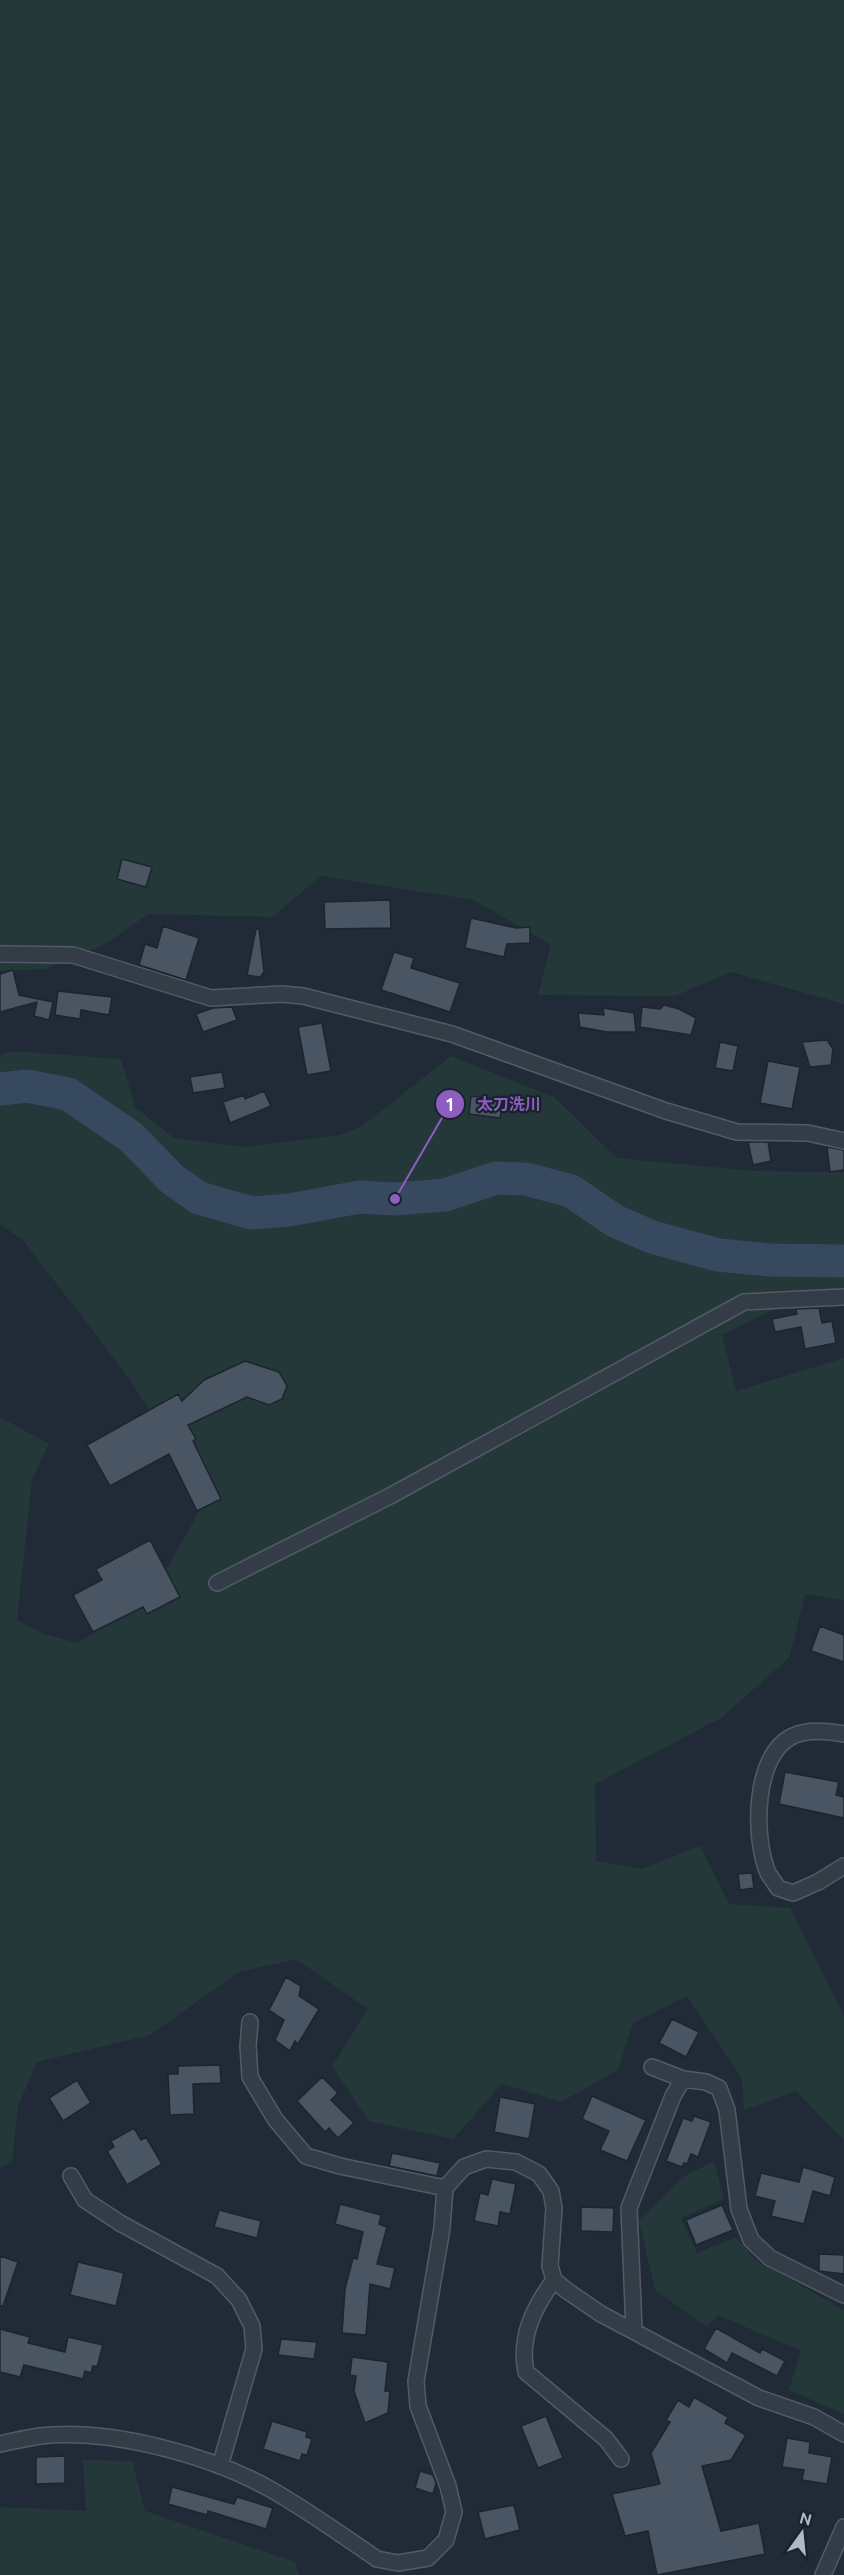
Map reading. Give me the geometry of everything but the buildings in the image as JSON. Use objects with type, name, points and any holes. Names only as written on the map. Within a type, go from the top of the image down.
[{"type":"street","points":[[0,954],[73,955],[211,998],[282,994],[303,996],[452,1034],[666,1111],[737,1132],[808,1133],[844,1141]]},
{"type":"street","points":[[217,1583],[390,1496],[744,1302],[844,1297]]},
{"type":"street","points":[[844,1734],[818,1732],[794,1735],[783,1743],[772,1759],[762,1781],[758,1812],[762,1850],[768,1872],[778,1888],[793,1893],[818,1882],[844,1866]]},
{"type":"street","points":[[250,2022],[248,2046],[250,2078],[275,2119],[306,2156],[340,2166],[445,2188]]},
{"type":"street","points":[[652,2067],[683,2079],[706,2082],[719,2088],[727,2110],[739,2210],[751,2240],[770,2258],[844,2295]]},
{"type":"street","points":[[634,2330],[629,2208],[673,2096],[683,2079]]},
{"type":"street","points":[[0,2444],[41,2436],[90,2436],[159,2447],[220,2466],[269,2489],[377,2559],[398,2564],[428,2558],[446,2540],[454,2512],[448,2486],[418,2406],[416,2381],[442,2228],[445,2188],[464,2167],[486,2159],[516,2162],[539,2174],[552,2191],[554,2208],[549,2266],[554,2280],[583,2303],[759,2398],[814,2417],[844,2434]]},
{"type":"street","points":[[70,2176],[85,2200],[120,2223],[217,2276],[244,2308],[252,2326],[254,2349],[220,2466]]},
{"type":"street","points":[[554,2280],[533,2311],[526,2336],[524,2360],[526,2372],[606,2439],[621,2459]]},
{"type":"street","points":[[823,2575],[844,2527]]},
{"type":"green space","points":[[0,0],[844,0],[844,1004],[731,972],[675,996],[538,995],[551,945],[474,900],[321,876],[272,917],[148,914],[106,944],[45,969],[0,971]]},
{"type":"green space","points":[[12,1051],[121,1059],[135,1107],[174,1138],[247,1147],[340,1135],[361,1127],[451,1056],[554,1097],[617,1158],[754,1171],[844,1172],[844,1292],[778,1307],[722,1335],[736,1391],[844,1358],[844,1600],[805,1594],[789,1658],[721,1718],[595,1784],[596,1861],[642,1869],[700,1846],[729,1904],[790,1908],[844,2016],[844,2140],[796,2091],[744,2110],[742,2079],[687,1996],[633,2023],[618,2070],[561,2102],[502,2084],[453,2139],[369,2121],[332,2066],[368,2009],[296,1959],[239,1972],[150,2035],[37,2062],[18,2106],[12,2162],[0,2167],[0,1417],[49,1444],[32,1479],[17,1620],[41,1633],[77,1643],[119,1618],[134,1567],[168,1567],[211,1490],[161,1428],[128,1377],[24,1241],[0,1224],[0,1056]]},
{"type":"green space","points":[[714,2161],[724,2199],[681,2218],[697,2253],[736,2237],[754,2259],[844,2310],[844,2414],[789,2390],[801,2351],[718,2315],[707,2327],[655,2290],[639,2220],[683,2177]]},
{"type":"green space","points":[[83,2460],[132,2461],[145,2511],[295,2562],[299,2575],[0,2575],[0,2507],[86,2511]]},
{"type":"waterway","points":[[0,1089],[27,1086],[68,1094],[131,1137],[172,1179],[199,1198],[252,1213],[289,1210],[360,1197],[395,1199],[445,1195],[496,1178],[526,1179],[571,1191],[615,1221],[652,1237],[718,1255],[770,1260],[844,1261]]},
{"type":"place","name":"太刀洗川","points":[[395,1199]]}]
